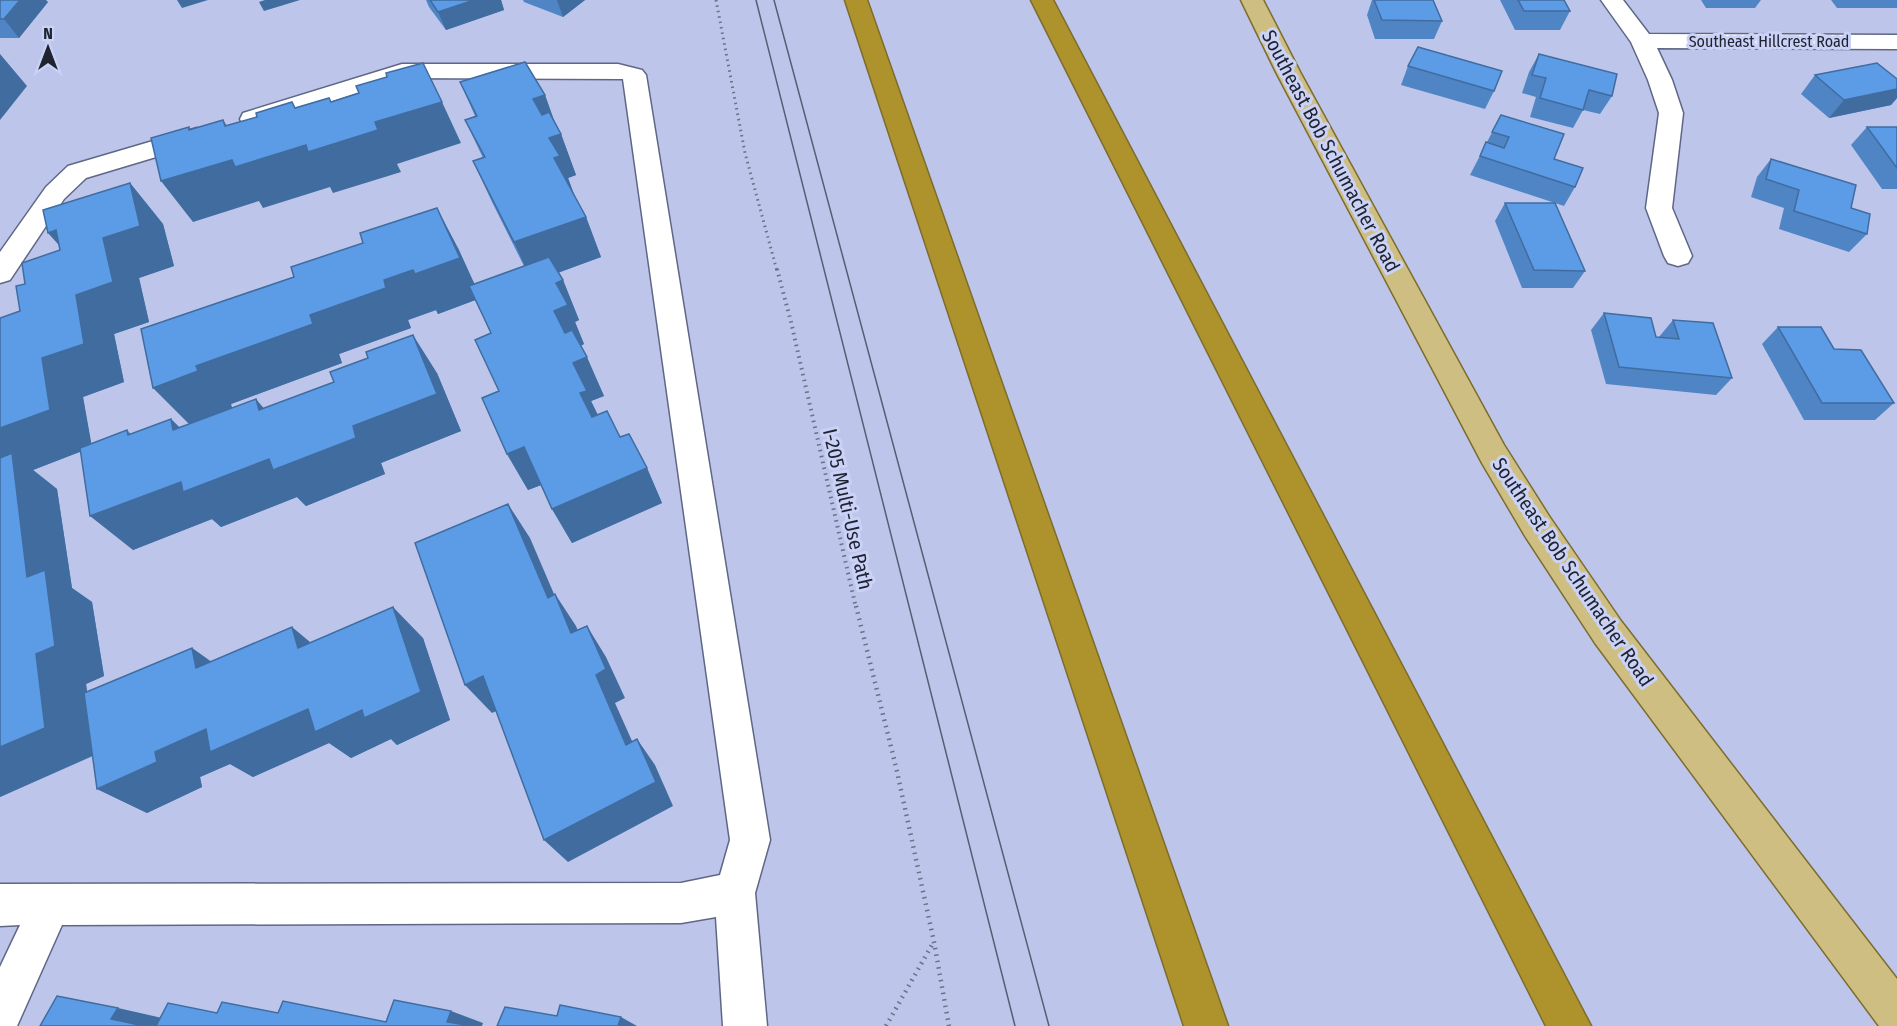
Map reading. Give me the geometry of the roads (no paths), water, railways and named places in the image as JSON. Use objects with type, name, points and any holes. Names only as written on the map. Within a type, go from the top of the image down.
[{"type":"highway","points":[[856,0],[1206,1026]]},
{"type":"highway","points":[[1042,0],[1569,1026]]},
{"type":"main road","name":"Southeast Bob Schumacher Road","points":[[1252,0],[1293,82],[1493,454],[1537,526],[1608,632],[1891,993]]},
{"type":"street","points":[[1612,0],[1641,41],[1660,80],[1671,113],[1659,208],[1678,256]]},
{"type":"street","name":"Southeast Hillcrest Road","points":[[1641,41],[1897,42]]},
{"type":"street","points":[[0,273],[55,194],[76,172],[402,71],[618,71],[634,75],[750,840],[735,893],[745,1026]]},
{"type":"street","points":[[0,905],[681,903],[735,893]]},
{"type":"street","points":[[0,1015],[50,906]]},
{"type":"tram line","points":[[756,0],[1015,1026]]},
{"type":"tram line","points":[[774,0],[1049,1026]]}]
